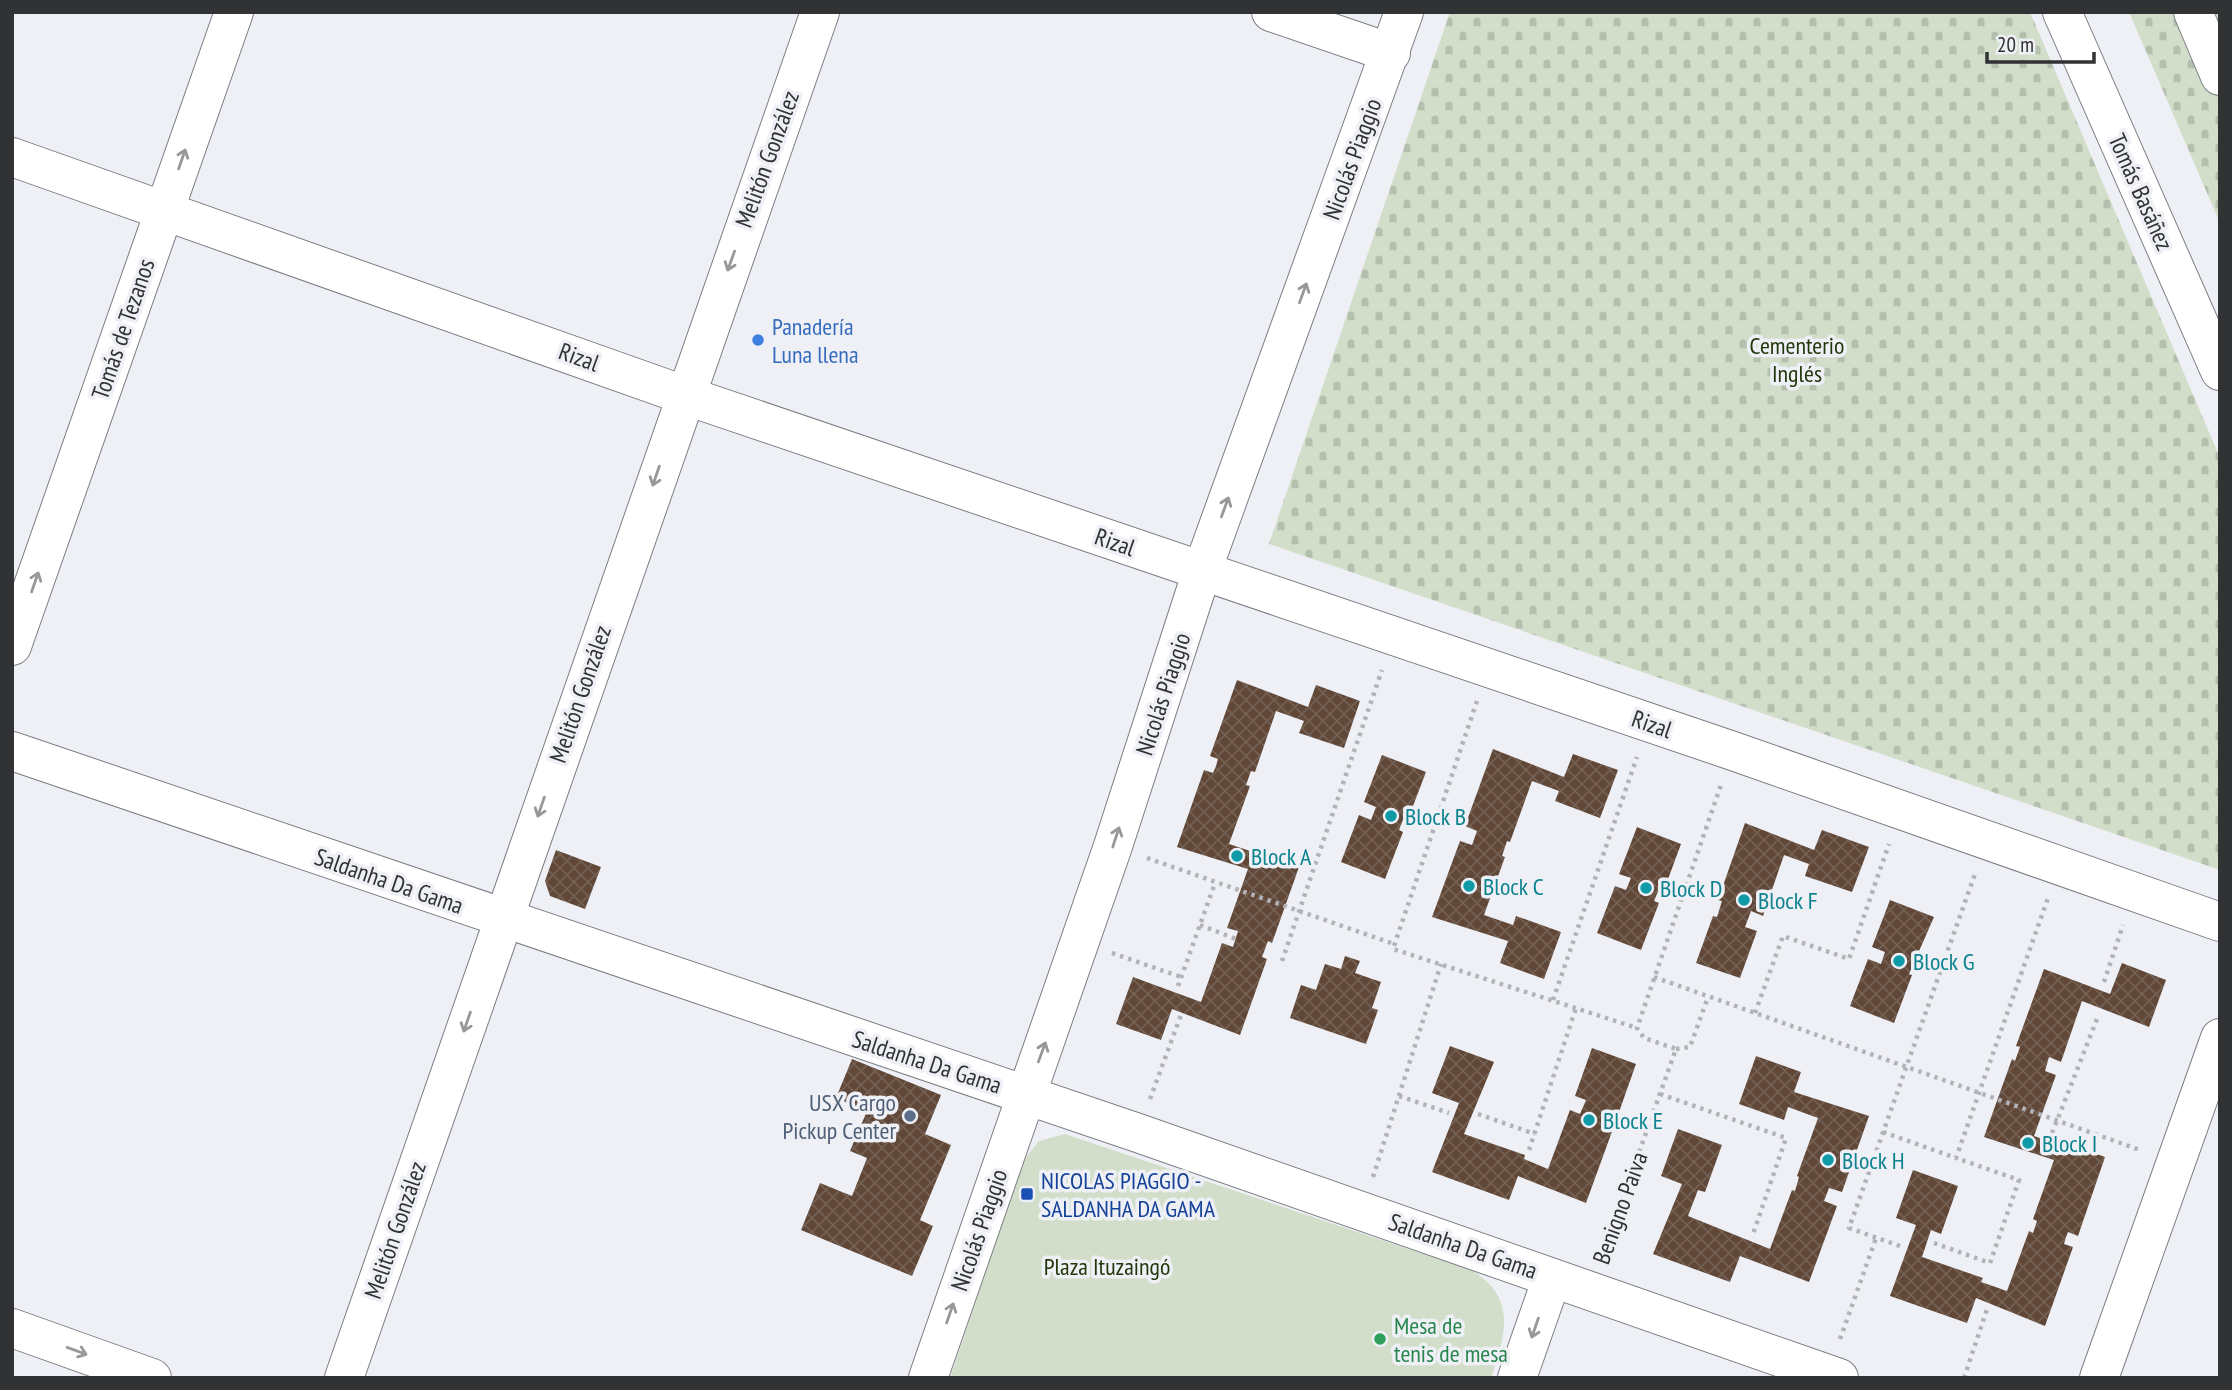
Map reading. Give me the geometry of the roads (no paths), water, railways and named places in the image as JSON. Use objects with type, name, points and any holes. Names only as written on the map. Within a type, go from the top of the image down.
[{"type":"street","name":"Tomás de Tezanos","points":[[12,646],[234,12]]},
{"type":"street","name":"Melitón González","points":[[344,1378],[684,395],[820,12]]},
{"type":"street","points":[[1271,12],[1391,53]]},
{"type":"street","name":"Nicolás Piaggio","points":[[928,1378],[1113,846],[1202,571],[1404,12]]},
{"type":"street","name":"Tomás Basáñez","points":[[2062,12],[2220,371]]},
{"type":"street","points":[[2193,12],[2220,76]]},
{"type":"street","name":"Rizal","points":[[12,157],[684,395],[1733,751],[2220,922]]},
{"type":"street","name":"Saldanha Da Gama","points":[[12,751],[502,920],[1138,1133],[1834,1376]]},
{"type":"street","points":[[2099,1378],[2220,1038]]},
{"type":"street","points":[[1517,1378],[1552,1278]]},
{"type":"street","points":[[12,1328],[152,1378]]},
{"type":"place","name":"Panadería Luna llena","points":[[758,340]]},
{"type":"place","name":"Block B","points":[[1391,816]]},
{"type":"place","name":"Block A","points":[[1237,856]]},
{"type":"place","name":"Block C","points":[[1469,886]]},
{"type":"place","name":"Block D","points":[[1646,888]]},
{"type":"place","name":"Block F","points":[[1744,900]]},
{"type":"place","name":"Block G","points":[[1899,961]]},
{"type":"place","name":"USX Cargo Pickup Center","points":[[910,1116]]},
{"type":"place","name":"Block E","points":[[1589,1120]]},
{"type":"place","name":"Block I","points":[[2028,1143]]},
{"type":"place","name":"Block H","points":[[1828,1160]]},
{"type":"place","name":"NICOLAS PIAGGIO - SALDANHA DA GAMA","points":[[1027,1194]]},
{"type":"place","name":"Mesa de tenis de mesa","points":[[1380,1339]]},
{"type":"park label","name":"Cementerio Inglés","points":[[1797,359]]},
{"type":"park label","name":"Plaza Ituzaingó","points":[[1107,1266]]}]
